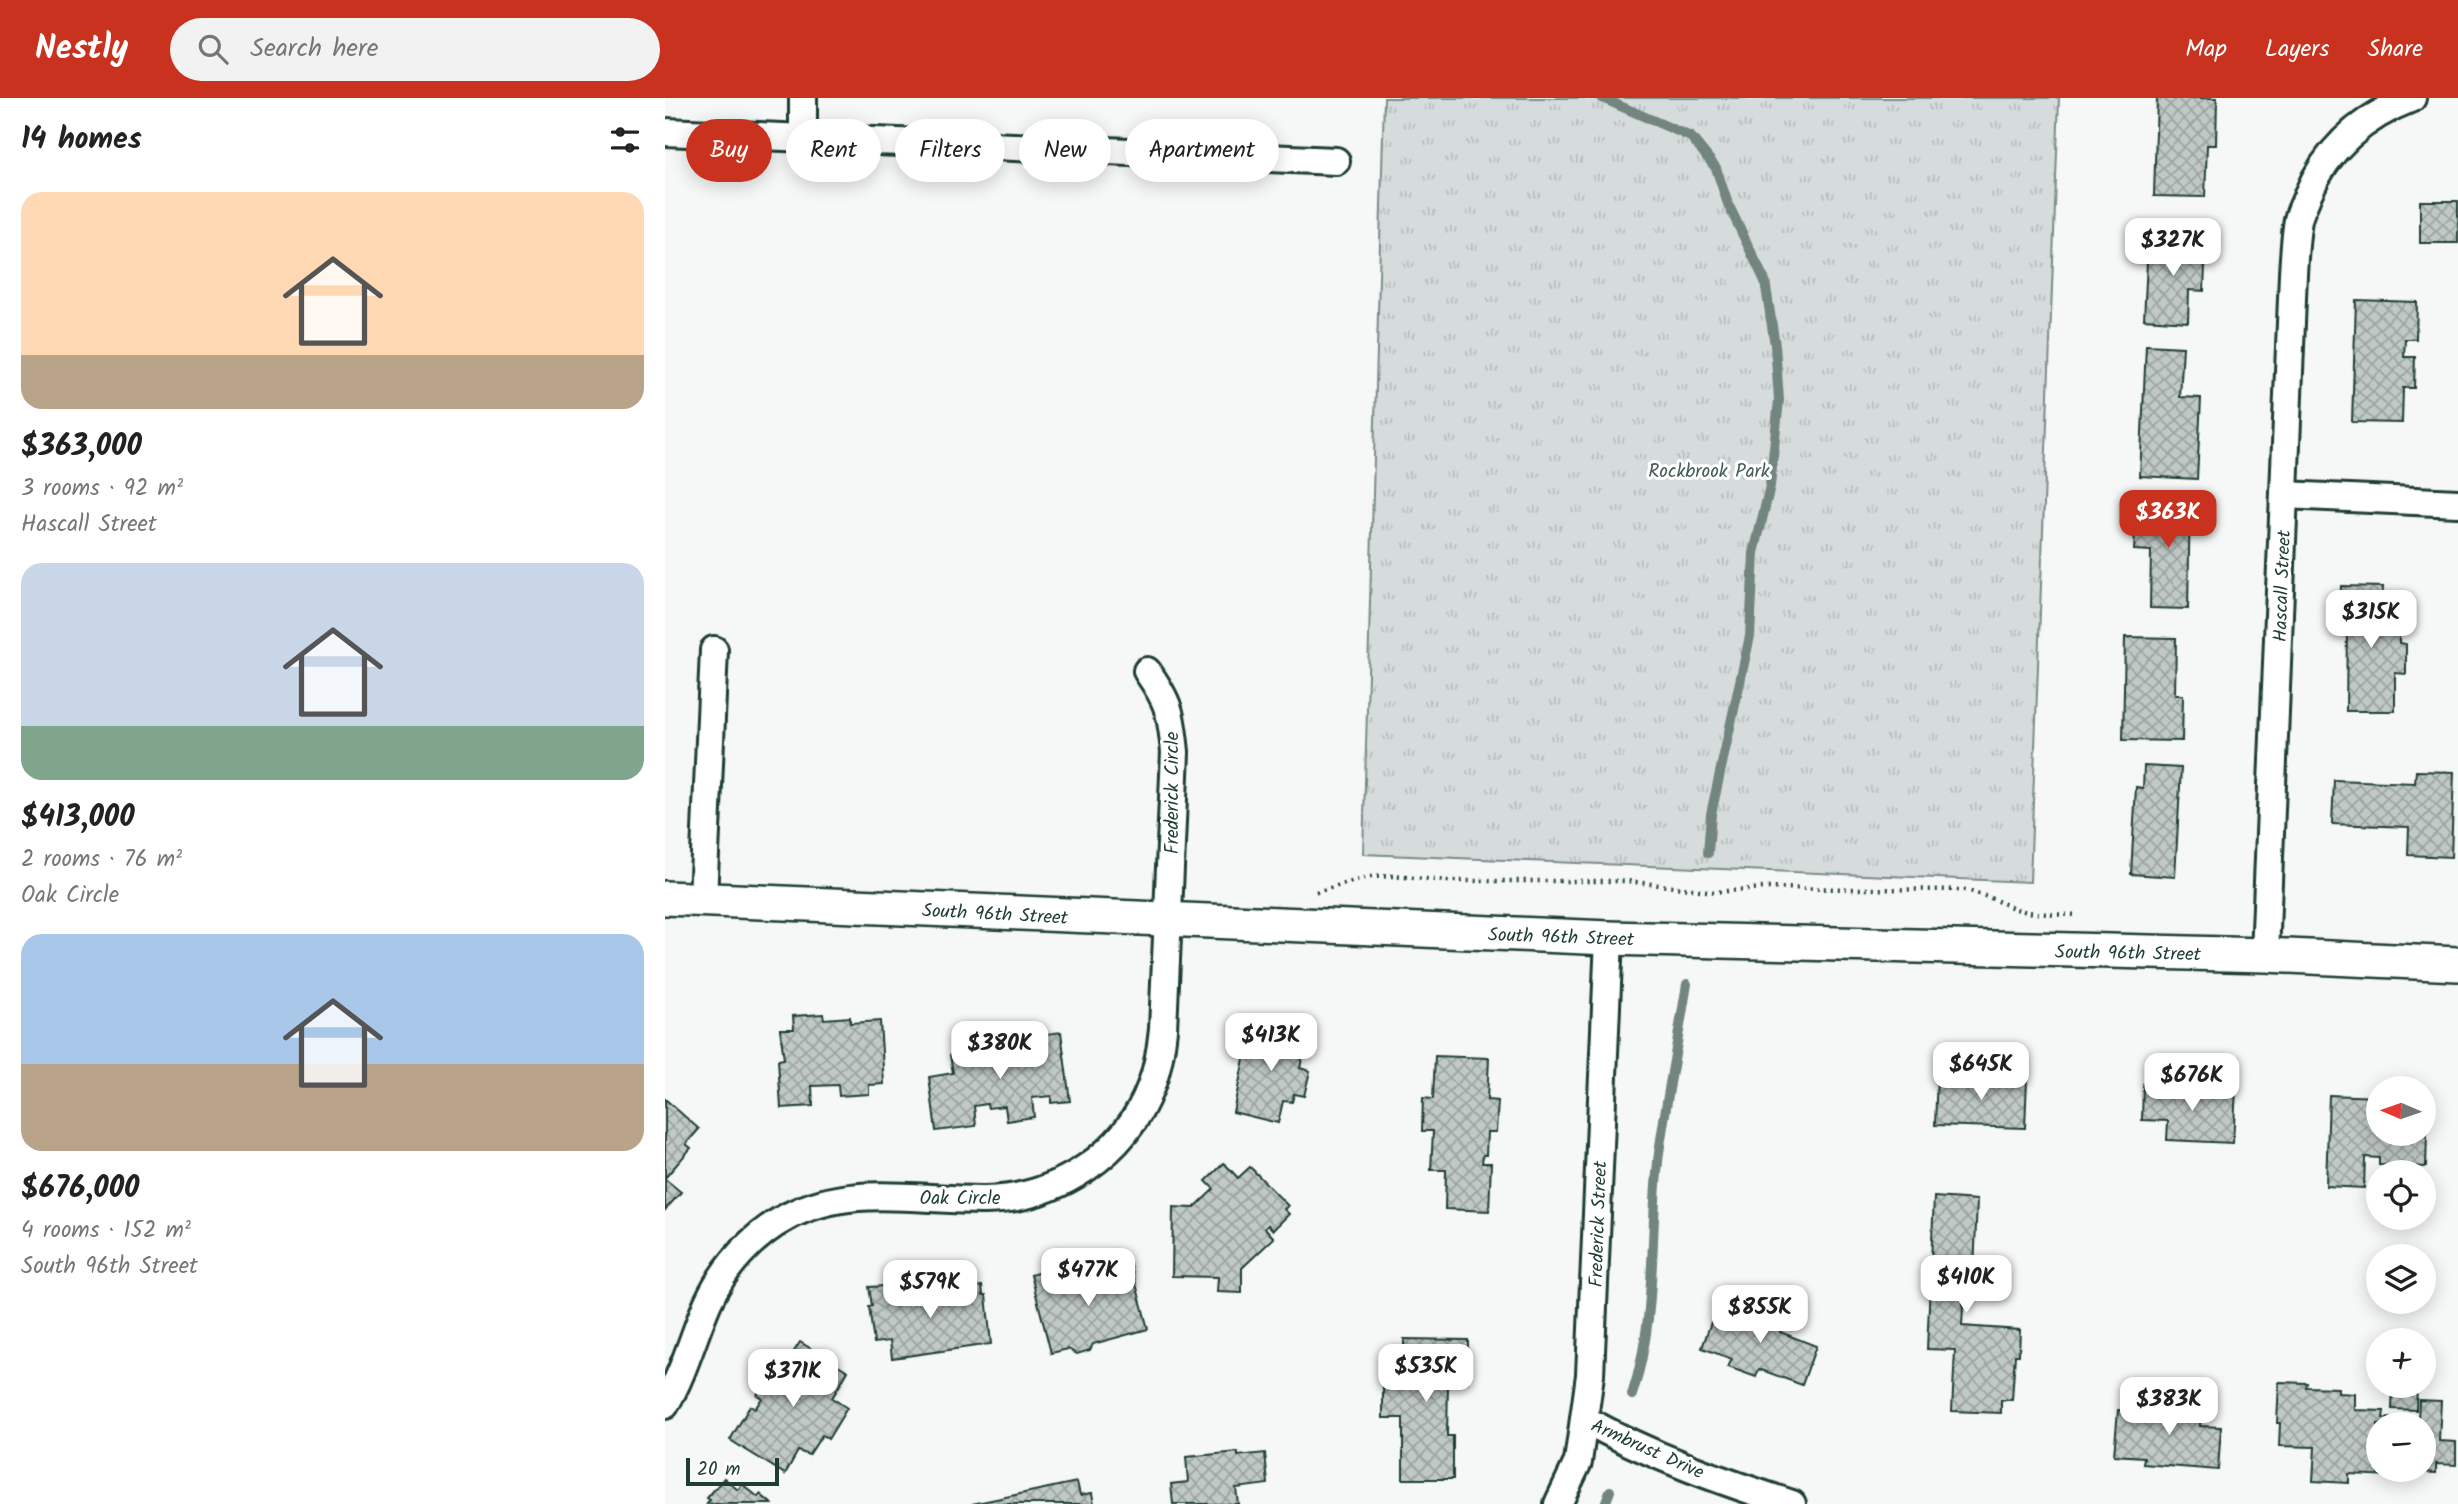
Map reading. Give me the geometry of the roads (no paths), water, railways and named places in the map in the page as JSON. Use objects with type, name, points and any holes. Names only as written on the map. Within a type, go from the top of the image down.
[{"type":"street","points":[[803,98],[803,119]]},
{"type":"street","name":"Hascall Street","points":[[2265,956],[2293,274],[2299,217],[2321,169],[2344,139],[2380,111],[2412,98]]},
{"type":"street","points":[[665,132],[786,138]]},
{"type":"street","points":[[881,142],[1336,161]]},
{"type":"street","points":[[2284,495],[2458,503]]},
{"type":"street","points":[[703,899],[714,650]]},
{"type":"street","name":"Frederick Circle","points":[[1147,671],[1164,696],[1171,717],[1175,752],[1169,921]]},
{"type":"street","name":"South 96th Street","points":[[665,898],[1609,938],[2458,964]]},
{"type":"street","name":"Oak Circle","points":[[665,1405],[674,1389],[709,1299],[731,1264],[755,1239],[787,1217],[828,1201],[850,1197],[878,1195],[986,1200],[1025,1195],[1071,1177],[1111,1148],[1140,1108],[1159,1062],[1169,921]]},
{"type":"street","name":"Frederick Street","points":[[1558,1504],[1578,1462],[1590,1376],[1609,938]]},
{"type":"street","name":"Armbrust Drive","points":[[1584,1419],[1629,1443],[1723,1482],[1792,1504]]},
{"type":"waterway","points":[[1602,98],[1691,137],[1716,168],[1728,204],[1765,281],[1775,345],[1779,400],[1770,486],[1754,553],[1750,636],[1711,814],[1708,853]]},
{"type":"waterway","points":[[1632,1395],[1646,1335],[1659,1153],[1687,984]]},
{"type":"waterway","points":[[1605,1504],[1610,1491]]},
{"type":"park label","name":"Rockbrook Park","points":[[1709,470]]}]
